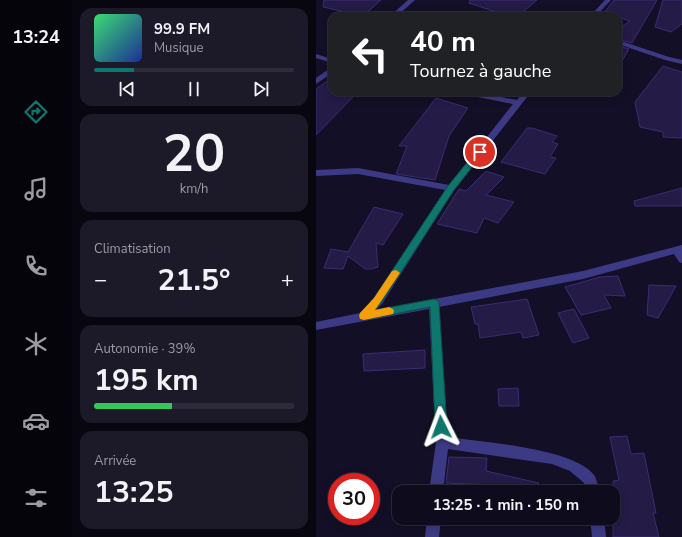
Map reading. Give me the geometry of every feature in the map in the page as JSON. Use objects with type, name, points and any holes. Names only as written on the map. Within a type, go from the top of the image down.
[{"type":"street","points":[[398,12],[412,0]]},
{"type":"street","points":[[597,12],[608,0]]},
{"type":"street","points":[[622,43],[667,59],[682,62]]},
{"type":"street","points":[[316,56],[328,60]]},
{"type":"street","points":[[316,82],[328,72]]},
{"type":"street","points":[[483,96],[518,103]]},
{"type":"street","points":[[364,316],[378,301],[451,188],[524,96]]},
{"type":"street","points":[[316,173],[358,171],[451,188]]},
{"type":"street","points":[[316,326],[583,275],[679,249],[682,259]]},
{"type":"street","points":[[434,303],[442,442],[437,485]]},
{"type":"street","points":[[442,442],[552,458],[575,466],[589,479],[591,485]]},
{"type":"street","points":[[432,537],[433,525]]},
{"type":"street","points":[[598,525],[599,537]]},
{"type":"building","points":[[324,0],[381,0],[368,12],[345,12],[323,7]]},
{"type":"building","points":[[470,0],[537,0],[523,12],[496,12],[469,3]]},
{"type":"building","points":[[614,0],[657,0],[632,43],[622,40],[622,27],[630,21],[622,18],[622,12],[605,12]]},
{"type":"building","points":[[663,0],[682,0],[682,24],[671,32],[655,27]]},
{"type":"building","points":[[622,47],[629,49],[622,61]]},
{"type":"building","points":[[663,66],[682,72],[682,138],[663,137],[663,132],[640,127],[635,102]]},
{"type":"building","points":[[328,81],[328,96],[354,96],[316,135],[316,89]]},
{"type":"building","points":[[436,98],[468,108],[449,136],[435,180],[396,174],[407,146],[399,146]]},
{"type":"building","points":[[527,128],[532,128],[557,136],[552,142],[558,144],[550,157],[556,158],[545,174],[501,162]]},
{"type":"building","points":[[486,171],[504,177],[486,195],[514,202],[498,223],[484,218],[477,233],[437,224],[459,189],[466,191]]},
{"type":"building","points":[[682,188],[682,206],[635,206],[634,201]]},
{"type":"building","points":[[374,207],[403,214],[383,245],[376,243],[378,267],[365,269],[348,256],[343,269],[324,268],[331,249],[348,252]]},
{"type":"building","points":[[618,276],[625,296],[604,295],[611,308],[581,315],[565,287],[600,277]]},
{"type":"building","points":[[649,285],[676,286],[658,318],[647,315]]},
{"type":"building","points":[[527,299],[539,335],[523,338],[521,332],[480,338],[478,324],[475,324],[471,307]]},
{"type":"building","points":[[574,309],[589,338],[573,343],[558,313]]},
{"type":"building","points":[[425,350],[425,368],[364,371],[363,354]]},
{"type":"building","points":[[518,388],[519,406],[499,406],[498,389]]},
{"type":"building","points":[[627,436],[631,454],[644,453],[656,513],[653,513],[659,537],[613,537],[613,525],[620,525],[620,485],[613,485],[613,481],[619,480],[610,437]]},
{"type":"building","points":[[449,457],[487,458],[486,471],[539,483],[536,485],[493,485],[446,483]]},
{"type":"slow traffic","points":[[389,311],[364,316],[378,301],[396,273]]},
{"type":"route","points":[[441,427],[434,303],[364,316],[378,301],[451,188],[480,152]]}]
